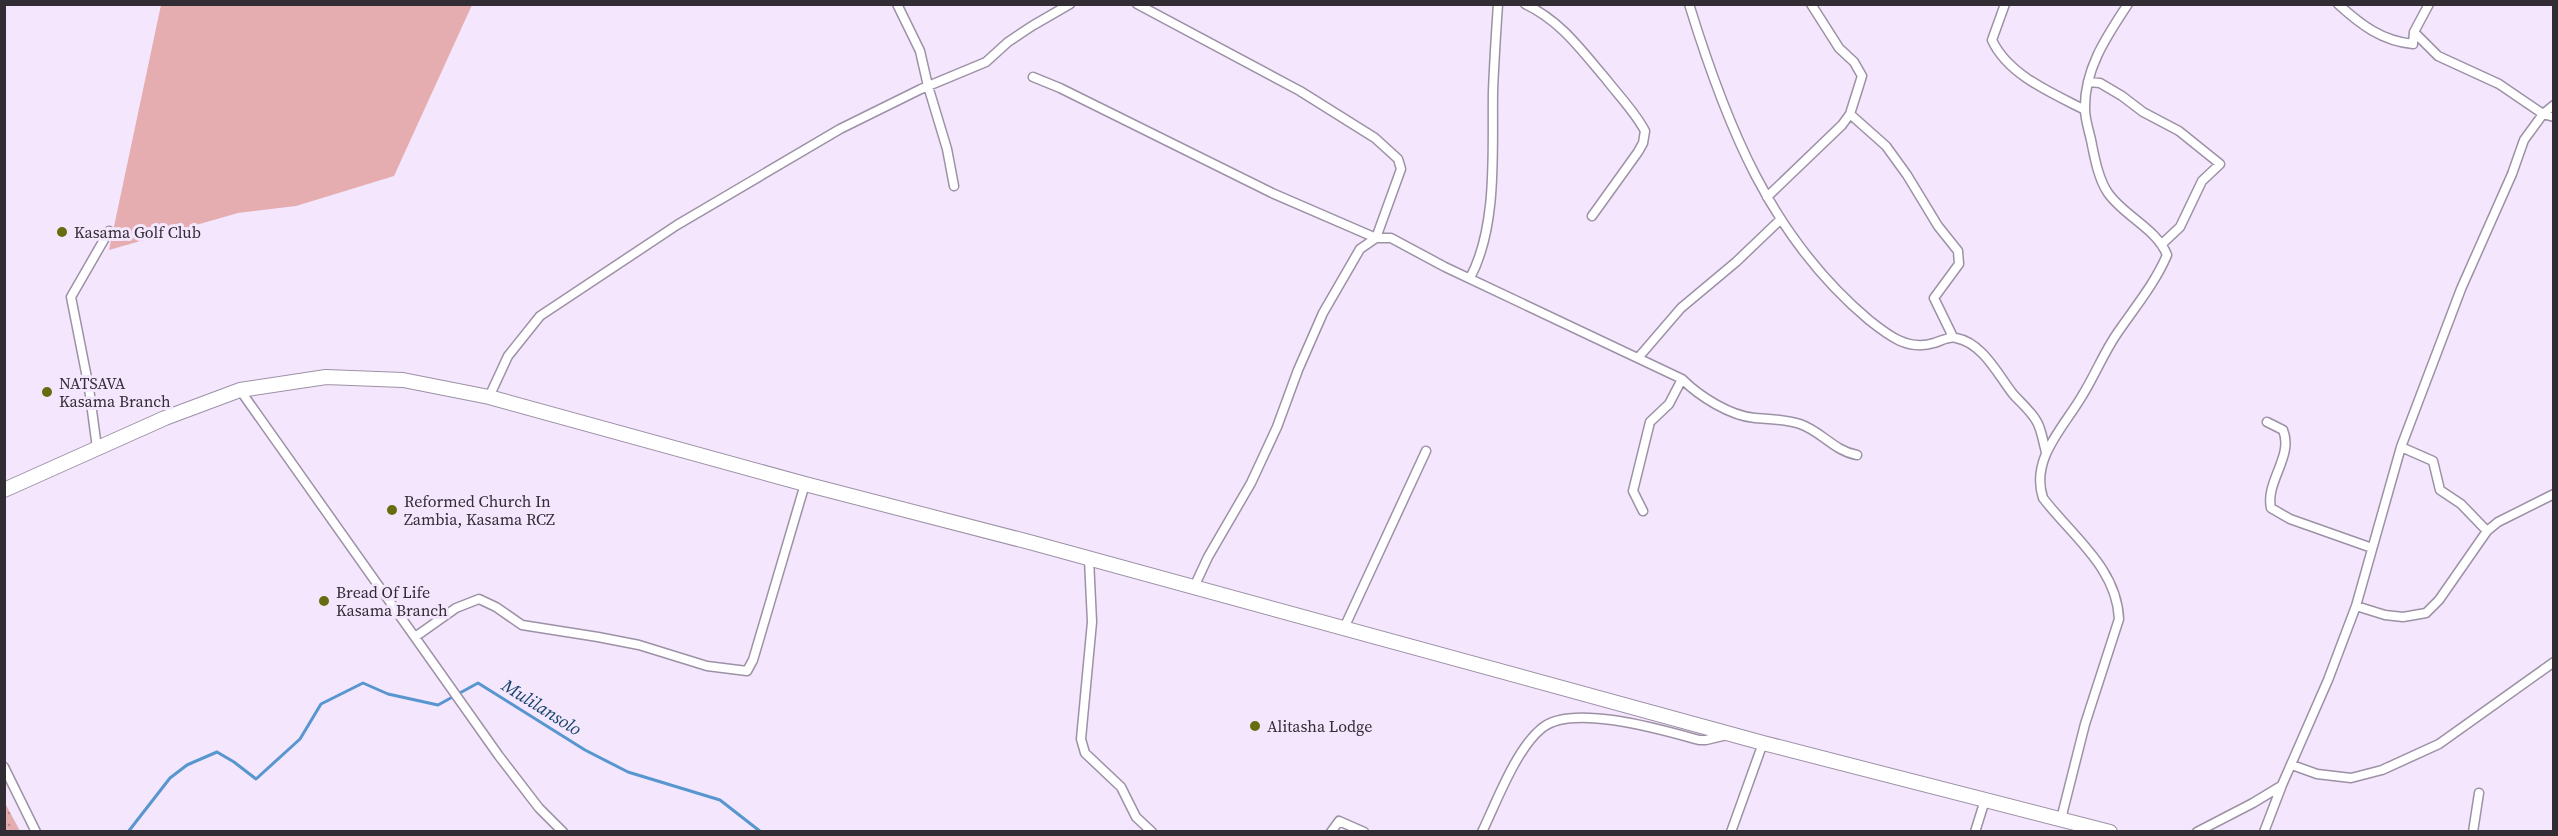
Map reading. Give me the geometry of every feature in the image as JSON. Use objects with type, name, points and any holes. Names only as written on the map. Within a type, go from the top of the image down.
[{"type":"main road","points":[[4,490],[165,418],[240,390],[293,381],[365,377],[403,380],[489,397],[1763,743],[2109,831]]},
{"type":"street","points":[[897,4],[920,51],[927,86],[947,149],[954,186]]},
{"type":"street","points":[[489,397],[508,356],[540,316],[677,225],[840,129],[927,86],[986,62],[1008,42],[1070,4]]},
{"type":"street","points":[[1137,4],[1300,91],[1388,148],[1398,159],[1401,169],[1376,238],[1360,249],[1323,313],[1298,370],[1277,427],[1251,483],[1208,557],[1194,587]]},
{"type":"street","points":[[1470,278],[1484,245],[1493,170],[1493,92],[1498,4]]},
{"type":"street","points":[[1525,4],[1540,8],[1569,34],[1628,106],[1645,131],[1643,143],[1638,152],[1592,216]]},
{"type":"street","points":[[1689,4],[1707,62],[1726,110],[1767,197],[1792,240],[1836,290],[1871,321],[1895,338],[1909,346],[1919,347],[1953,337],[1967,343],[1985,356],[2036,419],[2046,452]]},
{"type":"street","points":[[1767,197],[1842,125],[1850,114],[1862,76],[1860,70],[1839,48],[1811,4]]},
{"type":"street","points":[[2061,819],[2085,724],[2119,619],[2118,605],[2110,585],[2090,549],[2043,498],[2040,487],[2041,468],[2046,452],[2083,395],[2097,366],[2118,332],[2158,275],[2167,255],[2163,243],[2128,214],[2107,191],[2095,161],[2085,110],[2088,82],[2100,48],[2128,4]]},
{"type":"street","points":[[2338,4],[2375,34],[2397,43],[2413,44],[2428,49],[2454,64],[2499,84],[2543,114],[2553,117]]},
{"type":"street","points":[[2413,44],[2414,32],[2428,4]]},
{"type":"street","points":[[2004,5],[1992,40],[1999,56],[2044,90],[2085,110]]},
{"type":"street","points":[[2414,32],[2428,49]]},
{"type":"street","points":[[1033,77],[1077,96],[1272,193],[1376,238],[1391,238],[1682,379],[1697,394],[1724,408],[1752,418],[1777,418],[1800,424],[1842,451],[1857,455]]},
{"type":"street","points":[[2088,82],[2100,83],[2143,112],[2179,131],[2220,164],[2202,181],[2180,227],[2163,243]]},
{"type":"street","points":[[2264,831],[2356,606],[2402,447],[2461,289],[2512,174],[2524,140],[2543,114],[2553,105]]},
{"type":"street","points":[[1850,114],[1886,146],[1907,175],[1938,226],[1958,251],[1959,264],[1934,298],[1953,337]]},
{"type":"street","points":[[1638,358],[1681,308],[1736,262],[1780,220]]},
{"type":"street","points":[[97,448],[89,388],[71,297],[109,231]]},
{"type":"street","points":[[1643,511],[1633,491],[1650,422],[1669,404],[1682,379]]},
{"type":"street","points":[[240,390],[335,528],[498,756],[539,808],[563,831]]},
{"type":"street","points":[[2267,422],[2283,430],[2286,437],[2271,494],[2271,508],[2290,519],[2372,548]]},
{"type":"street","points":[[2402,447],[2433,461],[2440,490],[2461,504],[2487,531]]},
{"type":"street","points":[[1344,628],[1426,451]]},
{"type":"street","points":[[415,637],[456,608],[479,598],[522,625],[639,645],[707,666],[747,671],[753,660],[805,484]]},
{"type":"street","points":[[2356,606],[2385,615],[2403,617],[2426,613],[2439,600],[2487,531],[2498,522],[2553,494]]},
{"type":"street","points":[[1089,559],[1092,622],[1081,739],[1085,753],[1120,787],[1136,817],[1152,831]]},
{"type":"street","points":[[2292,765],[2317,774],[2351,778],[2382,770],[2446,740],[2553,662]]},
{"type":"street","points":[[1482,831],[1524,749],[1537,732],[1548,724],[1589,717],[1622,720],[1699,740],[1731,734]]},
{"type":"street","points":[[1731,831],[1763,743]]},
{"type":"street","points":[[4,767],[36,831]]},
{"type":"street","points":[[2197,831],[2253,803],[2282,785]]},
{"type":"street","points":[[2473,831],[2479,793]]},
{"type":"street","points":[[1974,831],[1985,800]]},
{"type":"street","points":[[1331,831],[1339,820],[1364,831]]},
{"type":"shaded area","points":[[161,5],[472,5],[394,176],[296,206],[238,213],[109,250]]},
{"type":"shaded area","points":[[5,803],[20,831],[5,831]]},
{"type":"waterway","name":"Mulilansolo","points":[[128,832],[170,778],[187,765],[217,752],[256,779],[300,739],[321,704],[363,683],[388,694],[438,705],[478,683],[585,750],[628,772],[720,800],[761,832]]},
{"type":"place","name":"Kasama Golf Club","points":[[62,232]]},
{"type":"place","name":"NATSAVA Kasama Branch","points":[[47,392]]},
{"type":"place","name":"Reformed Church In Zambia, Kasama RCZ","points":[[392,510]]},
{"type":"place","name":"Bread Of Life Kasama Branch","points":[[324,601]]},
{"type":"place","name":"Alitasha Lodge","points":[[1255,726]]}]
